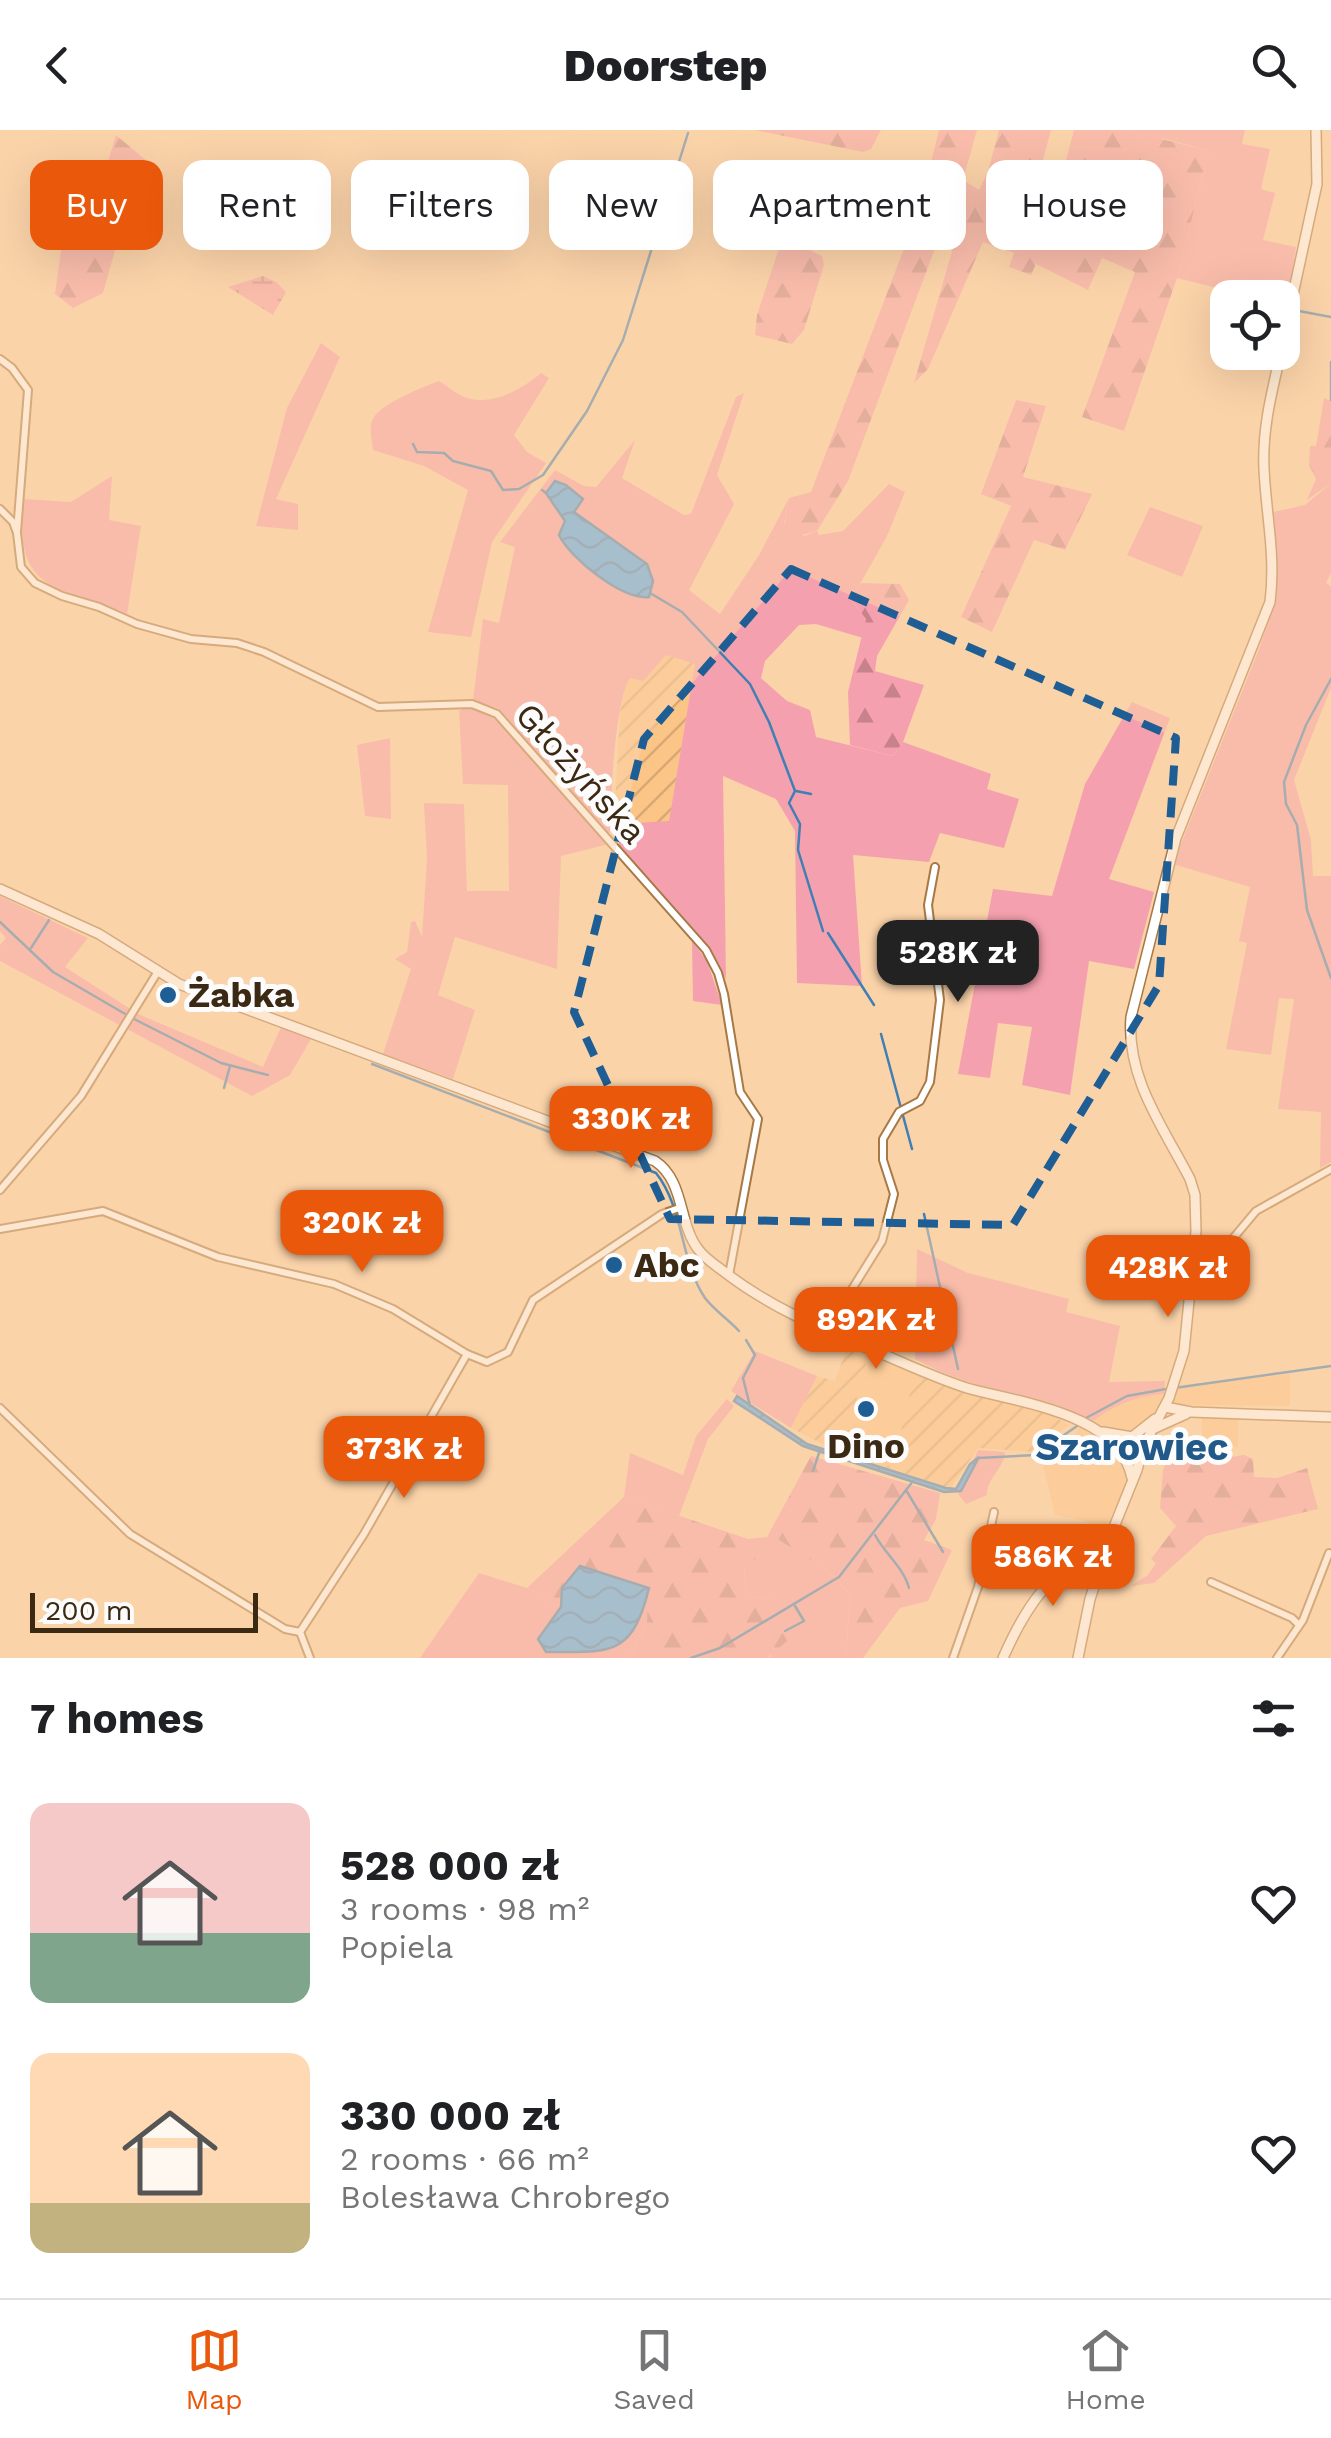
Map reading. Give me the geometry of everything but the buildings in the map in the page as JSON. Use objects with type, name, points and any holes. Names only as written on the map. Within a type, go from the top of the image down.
[{"type":"street","points":[[1296,280],[1317,184],[1316,130]]},
{"type":"street","points":[[0,359],[28,390],[17,533]]},
{"type":"street","points":[[1078,1658],[1090,1599],[1141,1452],[1164,1407],[1184,1351],[1196,1195],[1135,1072],[1131,1018],[1176,838],[1270,602],[1274,570],[1264,436],[1277,370]]},
{"type":"street","name":"Głożyńska","points":[[0,509],[17,533],[21,566],[35,583],[190,640],[237,643],[264,652],[378,707],[472,704],[496,714],[706,950],[718,973],[740,1092],[758,1119],[728,1275]]},
{"type":"street","points":[[841,1337],[849,1294],[882,1241],[894,1194],[882,1150],[890,1124],[902,1111],[920,1101],[930,1082],[940,1000],[928,905],[935,867]]},
{"type":"street","points":[[0,889],[99,934],[156,973],[193,990],[638,1153],[665,1169],[675,1210],[698,1249],[780,1310],[936,1377],[970,1389],[1040,1404],[1092,1428],[1138,1439],[1141,1452]]},
{"type":"street","points":[[0,1190],[81,1096],[156,973]]},
{"type":"street","points":[[1193,1270],[1220,1254],[1256,1211],[1331,1169]]},
{"type":"street","points":[[0,1229],[103,1210],[218,1257],[334,1284],[393,1309],[466,1354],[487,1362],[508,1352],[533,1300],[675,1210]]},
{"type":"street","points":[[300,1632],[364,1534],[466,1354]]},
{"type":"street","points":[[1164,1407],[1191,1412],[1331,1417]]},
{"type":"street","points":[[1124,1454],[1130,1438],[1164,1407]]},
{"type":"street","points":[[0,1408],[130,1534],[285,1628],[300,1632]]},
{"type":"street","points":[[1152,1429],[1191,1412]]},
{"type":"street","points":[[1092,1428],[1124,1454],[1132,1480]]},
{"type":"street","points":[[1124,1454],[1141,1452]]},
{"type":"street","points":[[953,1658],[978,1586],[994,1512]]},
{"type":"street","points":[[1277,1658],[1299,1624],[1329,1553]]},
{"type":"street","points":[[1002,1658],[1026,1613],[1048,1583],[1087,1558],[1105,1556]]},
{"type":"street","points":[[1211,1582],[1299,1624]]},
{"type":"street","points":[[300,1632],[310,1658]]},
{"type":"highlighted area","points":[[791,569],[1176,738],[1159,985],[1013,1225],[670,1219],[574,1012],[644,739]]},
{"type":"shaded area","points":[[666,655],[695,664],[669,822],[614,824],[620,712],[626,684],[630,677],[643,680]]},
{"type":"shaded area","points":[[848,1345],[868,1354],[843,1453],[892,1467],[915,1374],[944,1386],[1044,1411],[1069,1425],[1033,1452],[978,1448],[951,1488],[840,1453],[791,1428],[817,1376],[835,1381]]},
{"type":"shaded area","points":[[867,1353],[916,1374],[892,1469],[857,1462],[841,1452]]},
{"type":"shaded area","points":[[1290,1374],[1290,1406],[1173,1402],[1179,1388]]},
{"type":"shaded area","points":[[1164,1394],[1151,1418],[1137,1428],[1120,1432],[1091,1423],[1110,1408],[1139,1396]]},
{"type":"shaded area","points":[[1238,1415],[1238,1447],[1202,1446],[1202,1417]]},
{"type":"shaded area","points":[[1080,1427],[1106,1446],[1125,1468],[1126,1488],[1103,1532],[1082,1520],[1055,1515],[1042,1461],[1072,1440]]},
{"type":"green space","points":[[754,130],[881,130],[871,149],[863,152]]},
{"type":"green space","points":[[939,130],[977,130],[966,169],[966,160],[932,160]]},
{"type":"green space","points":[[999,130],[1051,130],[1043,160],[991,160]]},
{"type":"green space","points":[[1074,130],[1162,130],[1162,139],[1209,151],[1177,278],[1124,431],[1082,417],[1135,272],[1102,258],[1088,290],[1036,264],[1031,275],[1009,267],[1014,253],[1006,250],[1163,250],[1163,160],[1066,160]]},
{"type":"green space","points":[[1162,130],[1245,130],[1242,144],[1270,149],[1261,189],[1275,193],[1263,240],[1296,247],[1291,280],[1210,280],[1210,286],[1177,278],[1209,151],[1162,138]]},
{"type":"green space","points":[[116,135],[146,160],[108,160]]},
{"type":"green space","points":[[986,176],[986,243],[983,242],[928,369],[914,383],[952,250],[966,250],[966,182],[979,190]]},
{"type":"green space","points":[[61,250],[115,250],[103,293],[73,308],[55,294]]},
{"type":"green space","points":[[778,250],[810,250],[822,256],[824,265],[804,330],[792,344],[755,335],[757,315]]},
{"type":"green space","points":[[904,250],[934,250],[848,481],[817,531],[791,538],[783,532],[789,498],[811,492]]},
{"type":"green space","points":[[263,276],[286,292],[273,315],[228,287]]},
{"type":"green space","points":[[321,343],[340,357],[276,499],[298,504],[298,530],[256,526],[287,408]]},
{"type":"green space","points":[[541,373],[549,378],[514,435],[527,452],[546,463],[492,542],[471,637],[428,632],[468,490],[424,466],[373,450],[372,420],[394,401],[439,381],[463,397],[487,400],[516,390]]},
{"type":"green space","points":[[744,393],[717,475],[734,504],[689,590],[720,614],[759,555],[789,498],[784,524],[804,536],[817,531],[819,535],[843,531],[889,484],[905,492],[887,536],[851,600],[866,619],[863,638],[816,624],[799,625],[765,661],[761,678],[787,701],[810,710],[816,737],[893,756],[903,742],[991,774],[987,789],[1019,799],[1004,848],[940,833],[929,862],[853,855],[862,986],[797,983],[795,831],[776,799],[723,776],[726,979],[706,944],[619,846],[619,824],[669,821],[695,664],[666,655],[643,681],[630,678],[617,728],[608,834],[498,708],[473,701],[483,619],[499,623],[515,547],[500,542],[555,470],[584,486],[596,487],[635,440],[622,478],[684,515],[691,514],[736,397]],"holes":[[[574,512],[647,564],[653,581],[624,590],[579,560],[559,535]]]},
{"type":"green space","points":[[1324,398],[1331,401],[1331,483],[1307,500],[1316,479],[1309,465],[1310,446],[1316,446]]},
{"type":"green space","points":[[1016,400],[1046,406],[1023,477],[1092,494],[1065,550],[1034,540],[992,632],[961,617],[1011,506],[981,494]]},
{"type":"green space","points":[[112,476],[109,520],[141,526],[127,614],[44,581],[25,552],[22,529],[24,499],[71,502]]},
{"type":"green space","points":[[1331,483],[1331,573],[1326,583],[1331,586],[1331,688],[1294,780],[1311,840],[1313,876],[1331,876],[1331,1162],[1320,1168],[1321,1112],[1278,1109],[1294,999],[1279,998],[1271,1055],[1226,1049],[1247,943],[1239,941],[1250,887],[1173,864],[1277,596],[1274,512],[1305,505]]},
{"type":"green space","points":[[1150,507],[1203,526],[1182,577],[1127,555]]},
{"type":"green space","points":[[861,583],[900,584],[909,600],[877,656],[875,671],[924,685],[903,742],[893,756],[850,745],[848,692],[866,619],[851,600]]},
{"type":"green space","points":[[1132,702],[1170,718],[1109,879],[1154,892],[1134,969],[1089,961],[1070,1095],[1022,1085],[1032,1027],[998,1023],[990,1078],[958,1074],[993,889],[1052,896],[1085,784]]},
{"type":"green space","points":[[464,708],[502,723],[609,844],[561,856],[557,969],[455,937],[438,995],[475,1010],[453,1079],[383,1054],[411,969],[395,959],[407,952],[411,922],[415,921],[422,937],[427,859],[424,803],[464,804],[467,891],[509,891],[508,785],[463,784],[459,711]]},
{"type":"green space","points":[[390,738],[391,819],[365,816],[357,745]]},
{"type":"green space","points":[[0,896],[88,938],[65,967],[138,1014],[263,1067],[281,1027],[311,1039],[290,1075],[252,1096],[0,961],[0,945],[6,938],[0,931]]},
{"type":"green space","points":[[692,941],[707,961],[722,1005],[693,1001]]},
{"type":"green space","points":[[917,1249],[968,1273],[1069,1299],[1066,1312],[1120,1326],[1109,1382],[1165,1381],[1164,1394],[1125,1402],[1091,1423],[936,1370],[915,1359]]},
{"type":"green space","points":[[755,1351],[817,1376],[791,1428],[731,1391]]},
{"type":"green space","points":[[727,1399],[734,1406],[708,1439],[679,1516],[624,1497],[630,1453],[683,1475],[696,1436]]},
{"type":"green space","points":[[978,1450],[1005,1452],[987,1495],[966,1504],[958,1494]]},
{"type":"green space","points":[[1244,1455],[1253,1459],[1254,1477],[1277,1478],[1307,1468],[1318,1509],[1206,1536],[1154,1583],[1131,1586],[1148,1575],[1156,1563],[1151,1559],[1176,1526],[1160,1508],[1163,1470],[1168,1459],[1213,1460]]},
{"type":"green space","points":[[811,1456],[940,1493],[936,1519],[924,1540],[952,1550],[928,1601],[900,1608],[863,1658],[846,1658],[850,1594],[827,1570],[776,1538],[744,1570],[747,1596],[771,1599],[794,1620],[793,1636],[767,1658],[629,1658],[647,1622],[648,1588],[581,1566],[562,1588],[561,1607],[527,1588],[624,1497],[748,1539],[767,1537]]},
{"type":"green space","points":[[776,1537],[827,1570],[850,1594],[846,1658],[767,1658],[771,1656],[771,1599],[747,1596],[744,1569]]},
{"type":"green space","points":[[479,1573],[527,1588],[561,1607],[538,1639],[546,1652],[611,1649],[644,1609],[649,1588],[647,1622],[629,1658],[420,1658]]},
{"type":"water","points":[[555,481],[583,499],[574,512],[647,564],[653,581],[649,597],[612,585],[585,566],[565,544],[559,535],[565,521],[546,493]]},
{"type":"water","points":[[737,1396],[807,1444],[946,1488],[956,1489],[970,1464],[979,1457],[961,1491],[944,1492],[803,1446],[734,1401]]},
{"type":"water","points":[[580,1566],[649,1588],[642,1611],[635,1628],[615,1646],[586,1652],[546,1652],[538,1639],[561,1607],[562,1588]]},
{"type":"waterway","points":[[413,444],[417,452],[444,453],[453,461],[491,471],[503,490],[519,489],[543,475],[587,411],[623,340],[688,133]]},
{"type":"waterway","points":[[1300,311],[1331,317]]},
{"type":"waterway","points":[[1331,362],[1331,400]]},
{"type":"waterway","points":[[542,490],[546,493]]},
{"type":"waterway","points":[[650,593],[682,612],[750,684],[795,791],[789,803],[800,824],[798,850],[823,931]]},
{"type":"waterway","points":[[1331,679],[1306,725],[1284,782],[1286,804],[1297,825],[1307,910],[1331,978]]},
{"type":"waterway","points":[[796,791],[811,794]]},
{"type":"waterway","points":[[31,948],[49,920]]},
{"type":"waterway","points":[[0,922],[53,972],[127,1015]]},
{"type":"waterway","points":[[828,933],[874,1005]]},
{"type":"waterway","points":[[134,1019],[221,1063],[268,1075]]},
{"type":"waterway","points":[[881,1034],[912,1149]]},
{"type":"waterway","points":[[372,1064],[656,1173],[672,1202],[697,1283],[705,1298],[739,1331]]},
{"type":"waterway","points":[[224,1088],[230,1066]]},
{"type":"waterway","points":[[924,1214],[958,1369]]},
{"type":"waterway","points":[[746,1340],[755,1355],[743,1378],[750,1406]]},
{"type":"waterway","points":[[1174,1388],[1331,1366]]},
{"type":"waterway","points":[[1086,1418],[1127,1396],[1166,1389]]},
{"type":"waterway","points":[[978,1458],[1035,1455],[1080,1424]]},
{"type":"waterway","points":[[813,1471],[820,1450]]},
{"type":"waterway","points":[[691,1658],[720,1648],[839,1577],[913,1481]]},
{"type":"waterway","points":[[906,1490],[943,1552]]},
{"type":"waterway","points":[[875,1535],[909,1588]]},
{"type":"waterway","points":[[785,1631],[804,1621],[795,1606]]},
{"type":"place","name":"Żabka","points":[[168,995]]},
{"type":"place","name":"Abc","points":[[614,1265]]},
{"type":"place","name":"Dino","points":[[866,1409]]},
{"type":"district","name":"Szarowiec","points":[[1132,1447]]}]
